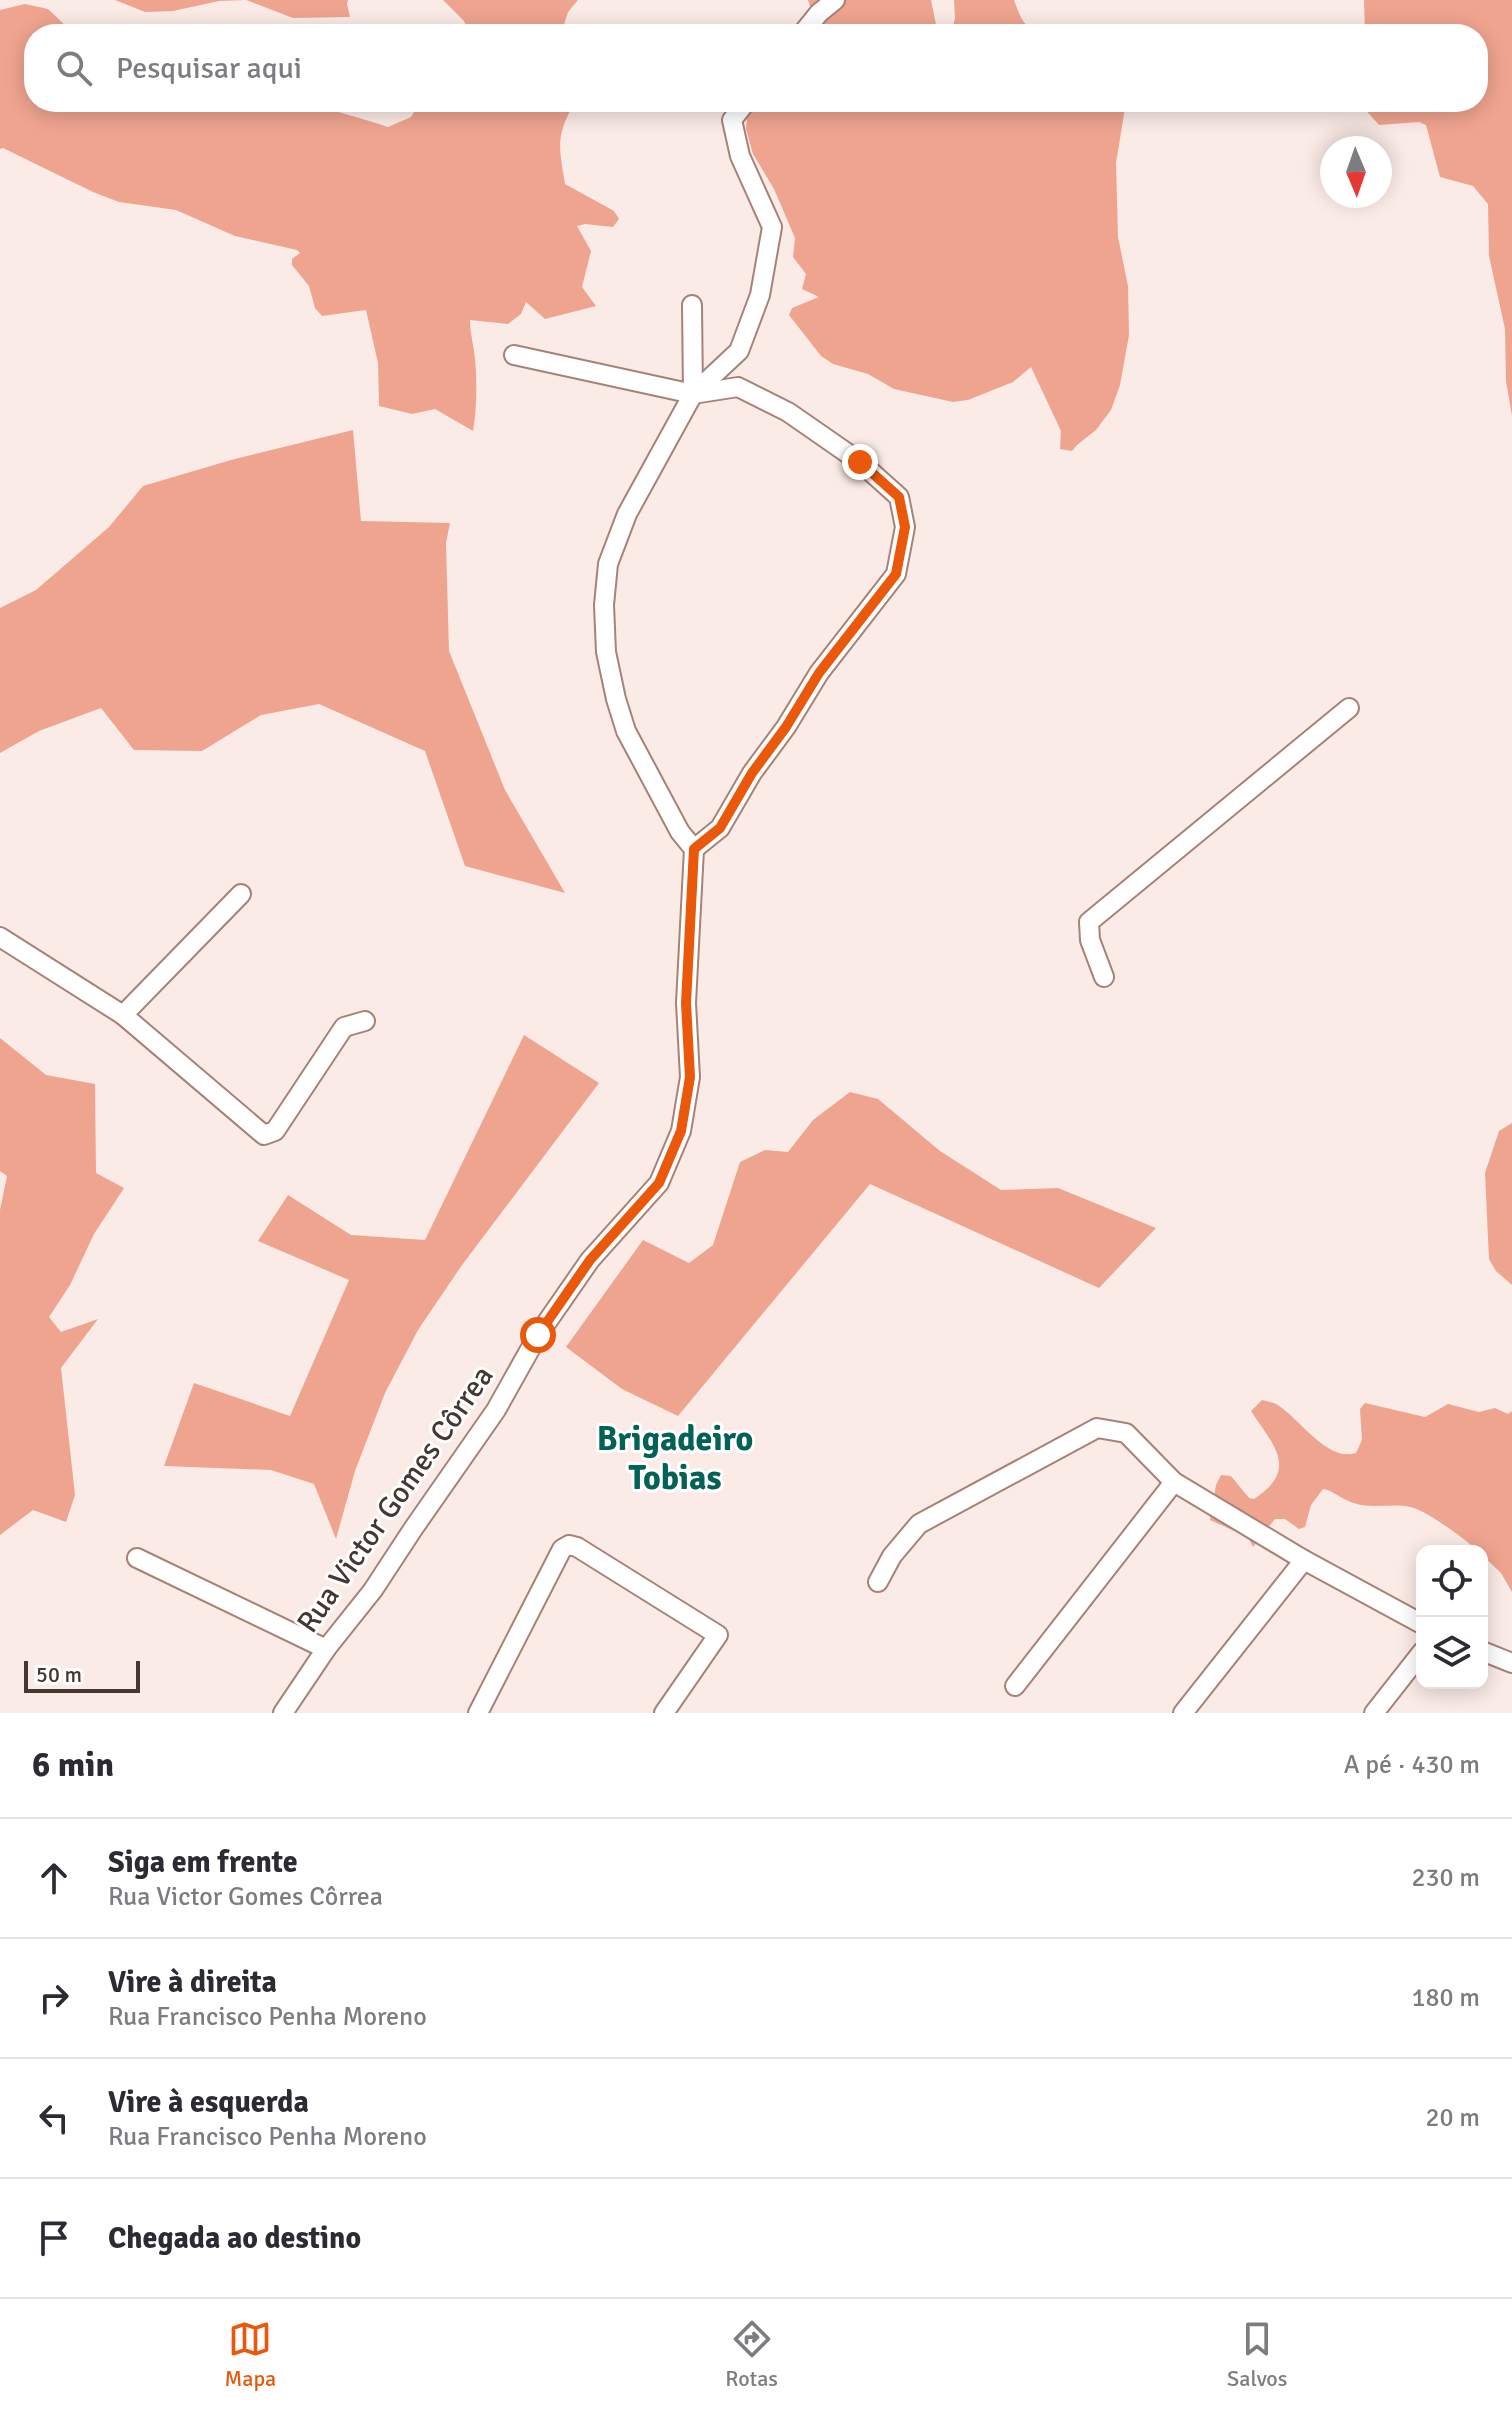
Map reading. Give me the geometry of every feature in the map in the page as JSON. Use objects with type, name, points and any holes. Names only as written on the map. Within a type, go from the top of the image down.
[{"type":"street","points":[[810,24],[835,0]]},
{"type":"street","points":[[514,355],[693,394],[738,387],[788,412],[860,462],[899,497],[905,527],[896,574],[819,673],[786,727],[752,773],[720,828],[694,849],[680,832],[626,731],[606,652],[604,605],[608,564],[627,514],[693,394],[739,351],[760,295],[772,227],[740,156],[732,120],[738,112]]},
{"type":"street","points":[[692,305],[693,394]]},
{"type":"street","points":[[1104,977],[1090,940],[1089,922],[1349,708]]},
{"type":"street","name":"Rua Victor Gomes Côrrea","points":[[283,1713],[326,1649],[373,1590],[496,1410],[538,1335],[590,1260],[659,1183],[681,1131],[690,1077],[686,1003],[694,849]]},
{"type":"street","points":[[123,1015],[241,894]]},
{"type":"street","points":[[0,937],[123,1015],[264,1135],[275,1131],[344,1027],[365,1021]]},
{"type":"street","points":[[878,1582],[892,1556],[919,1524],[1097,1428],[1126,1433],[1174,1482],[1304,1560],[1416,1621]]},
{"type":"street","points":[[1015,1686],[1174,1482]]},
{"type":"street","points":[[478,1713],[562,1549],[569,1545],[577,1547],[718,1635],[664,1713]]},
{"type":"street","points":[[137,1558],[326,1649]]},
{"type":"street","points":[[1183,1713],[1304,1560]]},
{"type":"street","points":[[1488,1653],[1512,1663]]},
{"type":"street","points":[[1374,1713],[1416,1660]]},
{"type":"shaded area","points":[[115,0],[246,0],[145,12]]},
{"type":"shaded area","points":[[246,0],[348,0],[350,17],[293,18]]},
{"type":"shaded area","points":[[443,0],[578,0],[568,12],[564,24],[466,24]]},
{"type":"shaded area","points":[[808,0],[931,0],[936,24],[825,24],[811,9]]},
{"type":"shaded area","points":[[954,0],[1014,0],[1026,24],[954,24]]},
{"type":"shaded area","points":[[1364,0],[1512,0],[1512,416],[1506,381],[1505,329],[1489,256],[1488,204],[1473,186],[1440,177],[1426,125],[1419,122],[1379,125],[1367,112],[1488,112],[1488,24],[1365,24]]},
{"type":"shaded area","points":[[25,4],[48,9],[64,24],[24,24],[24,112],[339,112],[388,127],[411,117],[414,112],[570,112],[560,142],[565,184],[614,211],[619,219],[613,227],[577,226],[591,251],[582,287],[596,306],[545,319],[526,302],[521,314],[508,324],[470,320],[476,377],[473,431],[435,409],[412,414],[379,406],[378,363],[366,310],[322,316],[315,308],[309,286],[292,265],[292,259],[300,253],[297,250],[235,236],[176,210],[119,202],[0,149],[0,10]]},
{"type":"shaded area","points":[[748,112],[1124,112],[1116,163],[1118,237],[1128,286],[1129,335],[1120,385],[1111,410],[1096,430],[1072,451],[1060,449],[1061,431],[1031,367],[1013,382],[968,400],[953,402],[894,389],[868,374],[833,364],[821,356],[789,315],[792,308],[819,297],[802,289],[806,274],[793,257],[795,238],[774,189],[753,154],[746,129]]},
{"type":"shaded area","points":[[353,430],[361,521],[450,523],[446,543],[449,651],[505,790],[565,893],[465,866],[425,751],[319,704],[261,715],[202,751],[134,750],[101,708],[39,731],[0,753],[0,608],[36,590],[109,527],[143,486],[231,460]]},
{"type":"shaded area","points":[[524,1035],[599,1083],[462,1265],[418,1330],[385,1393],[355,1471],[336,1539],[314,1484],[271,1470],[164,1466],[194,1383],[290,1416],[349,1280],[258,1241],[288,1195],[351,1235],[425,1240]]},
{"type":"shaded area","points":[[0,1038],[46,1075],[95,1084],[96,1173],[124,1188],[94,1234],[70,1285],[49,1317],[61,1332],[98,1319],[61,1368],[75,1495],[66,1522],[33,1510],[0,1535],[0,1210],[7,1176],[0,1171]]},
{"type":"shaded area","points":[[850,1092],[878,1099],[940,1151],[1001,1190],[1058,1188],[1156,1228],[1099,1288],[870,1184],[678,1416],[622,1389],[566,1347],[643,1240],[689,1263],[713,1245],[740,1162],[765,1150],[788,1152],[813,1120]]},
{"type":"shaded area","points":[[1512,1123],[1512,1285],[1496,1271],[1489,1259],[1485,1173],[1499,1131]]},
{"type":"shaded area","points":[[1262,1400],[1274,1403],[1323,1445],[1345,1454],[1356,1453],[1362,1440],[1360,1409],[1365,1403],[1425,1417],[1448,1404],[1479,1412],[1495,1408],[1508,1414],[1512,1411],[1512,1592],[1501,1573],[1488,1561],[1488,1545],[1471,1545],[1429,1516],[1407,1506],[1357,1504],[1323,1489],[1311,1505],[1305,1527],[1299,1529],[1285,1519],[1275,1519],[1253,1547],[1250,1517],[1237,1532],[1210,1520],[1216,1485],[1221,1475],[1231,1476],[1249,1498],[1254,1499],[1276,1477],[1278,1456],[1251,1411]]},
{"type":"district","name":"Brigadeiro Tobias","points":[[675,1458]]},
{"type":"route","points":[[538,1335],[590,1260],[659,1183],[681,1131],[690,1077],[686,1003],[694,849],[720,828],[752,773],[786,727],[819,673],[896,574],[905,527],[899,497],[860,462]]}]
